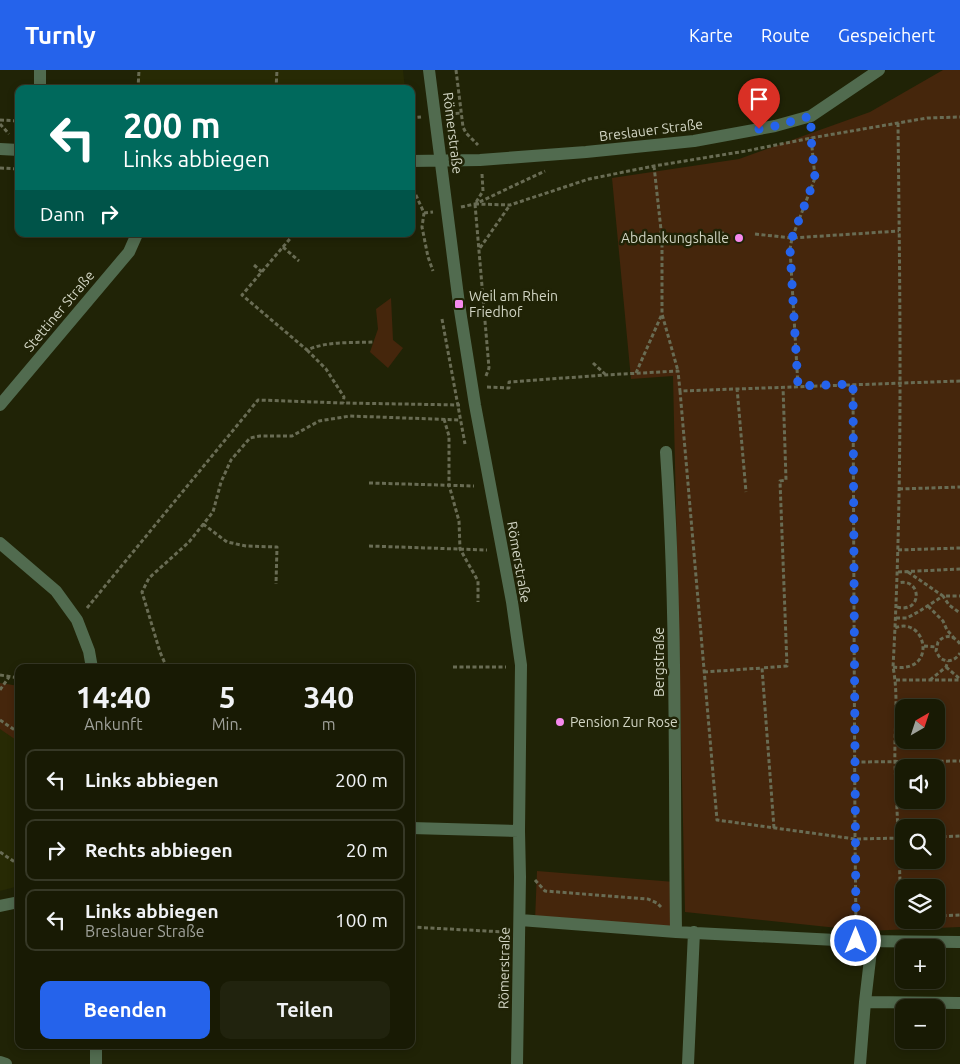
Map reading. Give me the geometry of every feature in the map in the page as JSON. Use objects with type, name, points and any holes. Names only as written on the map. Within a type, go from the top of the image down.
[{"type":"street","points":[[40,70],[40,85]]},
{"type":"street","name":"Römerstraße","points":[[430,70],[458,296],[474,405],[512,602],[521,665],[520,927],[517,1064]]},
{"type":"street","name":"Breslauer Straße","points":[[415,161],[480,160],[586,152],[694,141],[775,126],[811,116],[879,70]]},
{"type":"street","points":[[0,149],[15,150]]},
{"type":"street","name":"Stettiner Straße","points":[[0,405],[129,252],[136,237]]},
{"type":"street","name":"Bergstraße","points":[[666,452],[674,607],[676,932]]},
{"type":"street","points":[[0,543],[56,591],[77,620],[89,651],[91,664]]},
{"type":"street","points":[[415,828],[519,831]]},
{"type":"street","points":[[0,906],[15,903]]},
{"type":"street","points":[[520,927],[694,932],[872,942],[960,942]]},
{"type":"street","points":[[688,1064],[694,932]]},
{"type":"street","points":[[860,1064],[872,942]]},
{"type":"street","points":[[865,1002],[960,1003]]},
{"type":"street","points":[[96,1049],[96,1064]]},
{"type":"street","points":[[0,1062],[6,1064]]},
{"type":"path","points":[[138,85],[139,70]]},
{"type":"path","points":[[276,85],[277,70]]},
{"type":"path","points":[[456,70],[461,113]]},
{"type":"path","points":[[798,386],[790,249],[792,238],[815,178],[811,116]]},
{"type":"path","points":[[475,204],[510,205],[589,179],[654,166],[927,118],[960,117]]},
{"type":"path","points":[[10,135],[0,123],[5,120],[15,121]]},
{"type":"path","points":[[895,759],[896,680],[894,667],[898,583],[900,382],[898,123]]},
{"type":"path","points":[[654,166],[662,239],[662,314],[678,371],[717,820],[855,839],[895,838]]},
{"type":"path","points":[[0,168],[15,170]]},
{"type":"path","points":[[475,204],[552,168]]},
{"type":"path","points":[[415,194],[424,213],[422,227],[433,271]]},
{"type":"path","points":[[475,204],[489,368],[484,381]]},
{"type":"path","points":[[479,248],[510,205]]},
{"type":"path","points":[[755,234],[792,238],[899,231]]},
{"type":"path","points":[[662,239],[724,233]]},
{"type":"path","points":[[291,237],[242,295],[307,350],[326,369],[344,397],[343,403]]},
{"type":"path","points":[[283,247],[299,261]]},
{"type":"path","points":[[254,265],[262,272]]},
{"type":"path","points":[[636,373],[662,314]]},
{"type":"path","points":[[307,350],[329,344],[374,342]]},
{"type":"path","points":[[594,363],[605,375]]},
{"type":"path","points":[[77,620],[258,400],[474,405],[482,387],[509,388],[509,382],[678,371]]},
{"type":"path","points":[[680,391],[960,381]]},
{"type":"path","points":[[853,384],[856,941]]},
{"type":"path","points":[[704,672],[787,666],[780,481],[786,480],[783,386]]},
{"type":"path","points":[[736,388],[746,492]]},
{"type":"path","points":[[165,664],[142,592],[149,578],[189,542],[213,512],[221,482],[230,460],[250,438],[260,436],[292,436],[319,421],[350,416],[460,420]]},
{"type":"path","points":[[444,419],[449,436],[449,485],[459,521],[460,549],[478,580],[478,602]]},
{"type":"path","points":[[369,483],[474,486]]},
{"type":"path","points":[[899,489],[960,487]]},
{"type":"path","points":[[203,524],[226,542],[246,546],[277,547],[276,584]]},
{"type":"path","points":[[369,546],[487,550]]},
{"type":"path","points":[[898,550],[960,548]]},
{"type":"path","points":[[898,572],[960,569]]},
{"type":"path","points":[[908,571],[943,596],[949,605],[960,614]]},
{"type":"path","points":[[896,607],[902,609],[909,608],[914,604],[917,596],[912,585],[902,582],[898,583]]},
{"type":"path","points":[[896,618],[907,618],[943,596],[960,596]]},
{"type":"path","points":[[928,606],[943,621],[947,630],[960,644]]},
{"type":"path","points":[[894,667],[911,667],[918,661],[924,646],[920,635],[911,628],[901,626],[895,628]]},
{"type":"path","points":[[954,638],[944,637],[938,642],[936,651],[940,658],[948,661],[953,660],[960,653]]},
{"type":"path","points":[[924,646],[936,646]]},
{"type":"path","points":[[929,680],[946,667],[948,661]]},
{"type":"path","points":[[452,667],[506,667]]},
{"type":"path","points":[[946,667],[960,680]]},
{"type":"path","points":[[762,668],[774,828]]},
{"type":"path","points":[[0,675],[15,678]]},
{"type":"path","points":[[0,690],[9,677]]},
{"type":"path","points":[[896,680],[960,680]]},
{"type":"path","points":[[0,720],[15,730]]},
{"type":"path","points":[[945,761],[960,761]]},
{"type":"path","points":[[855,762],[895,762]]},
{"type":"path","points":[[945,837],[960,836]]},
{"type":"path","points":[[0,852],[15,862]]},
{"type":"path","points":[[520,877],[533,878],[545,891],[648,899],[657,903],[666,912],[676,932]]},
{"type":"path","points":[[945,916],[960,915]]},
{"type":"path","points":[[415,927],[520,927]]},
{"type":"shaded area","points":[[139,70],[403,70],[405,85],[138,85]]},
{"type":"shaded area","points":[[943,70],[960,70],[960,927],[945,928],[945,879],[895,879],[895,929],[913,929],[866,931],[685,912],[673,376],[631,379],[612,178],[739,159],[870,112]]},
{"type":"shaded area","points":[[391,298],[393,340],[403,348],[388,368],[370,352],[378,329],[376,309]]},
{"type":"shaded area","points":[[0,683],[15,685],[15,887],[0,891]]},
{"type":"shaded area","points":[[0,683],[15,685],[15,739],[0,729]]},
{"type":"shaded area","points":[[537,871],[675,882],[676,932],[535,921]]},
{"type":"place","name":"Abdankungshalle","points":[[739,238]]},
{"type":"place","name":"Weil am Rhein Friedhof","points":[[459,304]]},
{"type":"place","name":"Pension Zur Rose","points":[[560,722]]},
{"type":"route","points":[[759,129],[811,116],[815,178],[792,238],[790,249],[798,386],[853,384],[856,941]]}]
